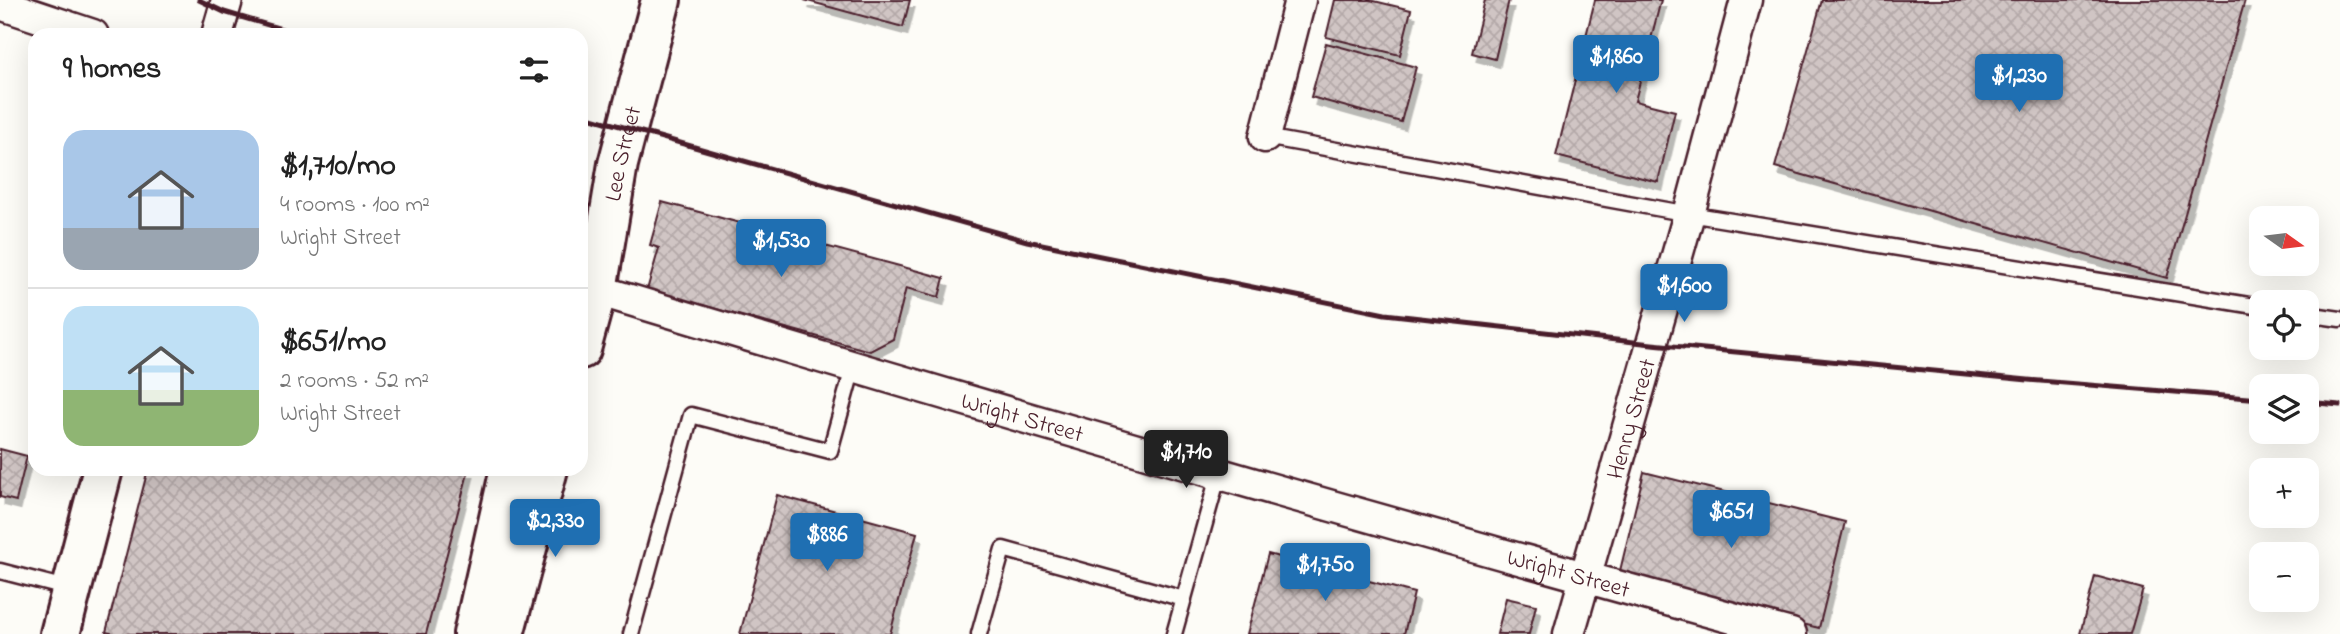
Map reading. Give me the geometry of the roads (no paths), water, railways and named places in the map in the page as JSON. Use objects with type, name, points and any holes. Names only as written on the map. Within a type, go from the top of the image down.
[{"type":"main road","name":"Lee Street","points":[[589,288],[661,0]]},
{"type":"main road","points":[[588,209],[618,164]]},
{"type":"main road","points":[[60,634],[101,476]]},
{"type":"main road","points":[[473,634],[508,476]]},
{"type":"main road","points":[[504,634],[546,476]]},
{"type":"street","points":[[219,28],[227,0]]},
{"type":"street","points":[[1265,137],[1300,0]]},
{"type":"street","name":"Henry Street","points":[[1569,634],[1689,214],[1746,0]]},
{"type":"street","points":[[0,4],[72,28]]},
{"type":"street","name":"Wright Street","points":[[589,288],[853,368],[1585,578],[1791,634]]},
{"type":"lane","points":[[1265,137],[1689,214],[2249,305]]},
{"type":"lane","points":[[2319,316],[2340,319]]},
{"type":"lane","points":[[631,634],[691,415],[830,451],[853,368]]},
{"type":"lane","points":[[1174,634],[1219,473]]},
{"type":"lane","points":[[979,634],[1003,549],[1184,599]]},
{"type":"lane","points":[[0,570],[71,589]]},
{"type":"railway","points":[[199,0],[224,12],[278,28]]},
{"type":"railway","points":[[588,117],[1027,241],[1385,314],[1652,344],[2249,398]]},
{"type":"railway","points":[[2319,403],[2340,405]]}]
